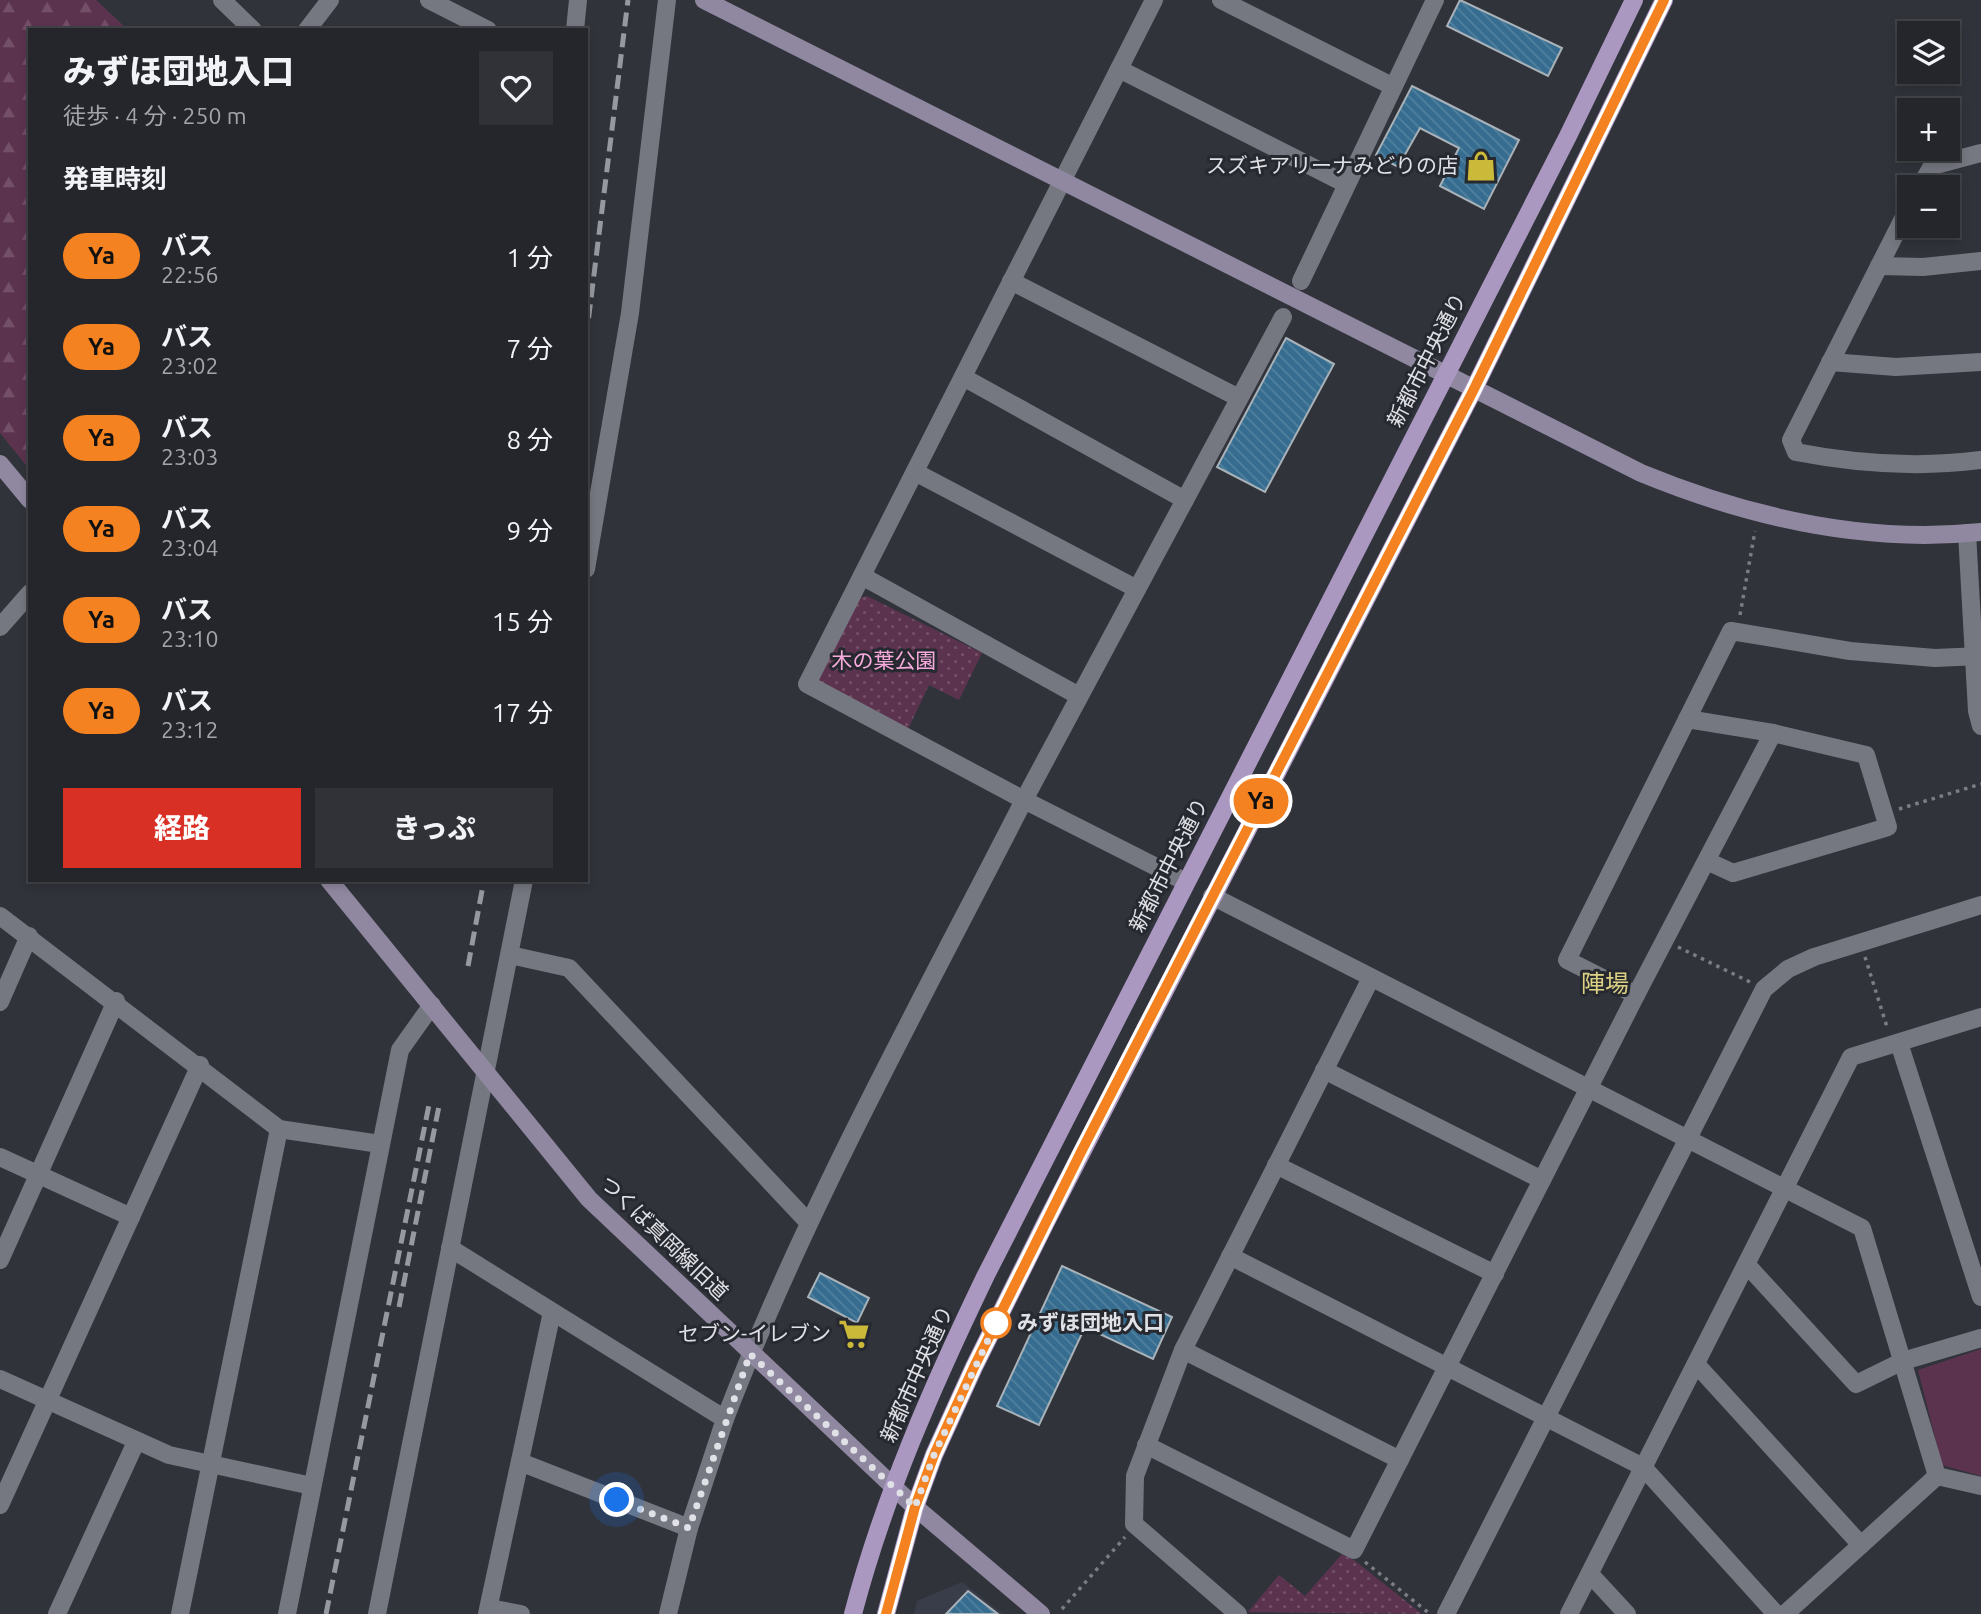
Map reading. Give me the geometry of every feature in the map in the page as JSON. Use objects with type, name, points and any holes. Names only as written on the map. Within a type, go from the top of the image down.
[{"type":"main road","name":"新都市中央通り","points":[[853,1614],[893,1486],[946,1359],[980,1287],[1562,148],[1634,0]]},
{"type":"main road","points":[[886,1614],[915,1507],[934,1455],[974,1367],[1212,896],[1473,391],[1664,0]]},
{"type":"street","points":[[222,0],[251,28]]},
{"type":"street","points":[[309,28],[330,0]]},
{"type":"street","points":[[429,0],[481,28]]},
{"type":"street","points":[[575,28],[579,0]]},
{"type":"street","points":[[588,557],[630,313],[667,0]]},
{"type":"street","points":[[704,0],[1473,391],[1641,473],[1717,503],[1795,522],[1849,530],[1974,533],[1977,711],[1981,726]]},
{"type":"street","points":[[1154,0],[807,684],[1024,800],[1186,882]]},
{"type":"street","points":[[1221,0],[1392,86]]},
{"type":"street","points":[[1301,281],[1435,0]]},
{"type":"street","points":[[1119,69],[1346,184]]},
{"type":"street","points":[[1927,175],[1933,166],[1981,153]]},
{"type":"street","points":[[1897,231],[1791,440],[1796,452],[1860,462],[1894,464],[1981,460]]},
{"type":"street","points":[[1879,267],[1923,267],[1981,261]]},
{"type":"street","points":[[1011,281],[1240,398]]},
{"type":"street","points":[[667,1614],[689,1528],[725,1419],[750,1354],[809,1223],[1024,800],[1283,317]]},
{"type":"street","points":[[1830,362],[1910,366],[1981,362]]},
{"type":"street","points":[[962,377],[1185,500]]},
{"type":"street","points":[[0,464],[28,498]]},
{"type":"street","points":[[915,472],[1137,589]]},
{"type":"street","points":[[862,576],[1079,696]]},
{"type":"street","points":[[0,627],[28,595]]},
{"type":"street","points":[[1636,995],[1567,960],[1731,631],[1850,651],[1977,657]]},
{"type":"street","points":[[1687,719],[1773,733],[1866,755],[1888,827],[1733,873],[1707,861]]},
{"type":"street","points":[[1146,1445],[1354,1550],[1636,995],[1773,733]]},
{"type":"street","name":"つくば真岡線旧道","points":[[332,882],[589,1199],[750,1354],[915,1507],[1041,1614]]},
{"type":"street","points":[[377,1614],[524,882]]},
{"type":"street","points":[[1212,896],[1862,1228],[1937,1476]]},
{"type":"street","points":[[1446,1614],[1764,989],[1788,970],[1814,957],[1981,905]]},
{"type":"street","points":[[0,915],[200,1065],[279,1129],[380,1144]]},
{"type":"street","points":[[0,1002],[29,936]]},
{"type":"street","points":[[510,955],[569,968],[809,1223]]},
{"type":"street","points":[[1238,1614],[1134,1524],[1135,1476],[1182,1350],[1371,978]]},
{"type":"street","points":[[0,1260],[116,1002]]},
{"type":"street","points":[[287,1614],[400,1050],[432,1005]]},
{"type":"street","points":[[1569,1614],[1851,1057],[1981,1017]]},
{"type":"street","points":[[1896,1044],[1981,1297]]},
{"type":"street","points":[[0,1505],[200,1065]]},
{"type":"street","points":[[1324,1070],[1542,1181]]},
{"type":"street","points":[[180,1614],[279,1129]]},
{"type":"street","points":[[0,1157],[131,1217]]},
{"type":"street","points":[[1276,1165],[1495,1274]]},
{"type":"street","points":[[450,1248],[725,1419]]},
{"type":"street","points":[[1230,1256],[1643,1468],[1776,1614]]},
{"type":"street","points":[[1747,1265],[1856,1384],[1903,1361],[1981,1338]]},
{"type":"street","points":[[521,1614],[488,1611],[552,1312]]},
{"type":"street","points":[[1182,1350],[1400,1460]]},
{"type":"street","points":[[1696,1364],[1861,1545]]},
{"type":"street","points":[[0,1379],[169,1455],[312,1486]]},
{"type":"street","points":[[57,1614],[136,1441]]},
{"type":"street","points":[[520,1462],[689,1528]]},
{"type":"street","points":[[1937,1476],[1981,1486]]},
{"type":"street","points":[[1784,1614],[1937,1476]]},
{"type":"street","points":[[1590,1574],[1627,1614]]},
{"type":"path","points":[[1737,632],[1755,531]]},
{"type":"path","points":[[1884,814],[1981,784]]},
{"type":"path","points":[[1665,940],[1764,989]]},
{"type":"path","points":[[1860,942],[1896,1044]]},
{"type":"path","points":[[1062,1609],[1126,1536]]},
{"type":"path","points":[[1354,1550],[1430,1614]]},
{"type":"shaded area","points":[[962,1582],[1003,1614],[914,1614],[917,1601]]},
{"type":"green space","points":[[0,0],[96,0],[126,28],[28,28],[28,468],[0,433]]},
{"type":"green space","name":"木の葉公園","points":[[867,596],[982,653],[959,700],[929,685],[907,731],[820,686],[817,677],[859,598]]},
{"type":"green space","points":[[1981,1349],[1981,1476],[1942,1465],[1918,1370]]},
{"type":"green space","points":[[1342,1554],[1354,1560],[1422,1614],[1248,1612],[1279,1575],[1305,1596]]},
{"type":"building","points":[[1460,0],[1562,48],[1548,76],[1447,26]]},
{"type":"building","points":[[1412,86],[1519,140],[1484,209],[1440,186],[1459,148],[1420,128],[1398,167],[1376,155]]},
{"type":"building","points":[[1286,338],[1334,364],[1265,492],[1217,467]]},
{"type":"building","points":[[1062,1266],[1172,1317],[1153,1359],[1085,1327],[1039,1425],[997,1406]]},
{"type":"building","points":[[820,1273],[869,1298],[857,1323],[808,1297]]},
{"type":"building","points":[[968,1591],[998,1614],[946,1614]]},
{"type":"railway","points":[[588,323],[628,0]]},
{"type":"railway","points":[[468,966],[484,882]]},
{"type":"railway","points":[[326,1614],[430,1100]]},
{"type":"railway","points":[[399,1307],[440,1101]]},
{"type":"bus line","name":"Ya","points":[[886,1614],[915,1507],[934,1455],[974,1367],[1376,575],[1473,391],[1664,0]]},
{"type":"place","name":"スズキアリーナみどりの店","points":[[1481,166]]},
{"type":"place","name":"みずほ団地入口","points":[[996,1323]]},
{"type":"place","name":"セブン-イレブン","points":[[854,1334]]},
{"type":"district","name":"陣場","points":[[1605,984]]},
{"type":"route","points":[[617,1500],[689,1528],[750,1354],[915,1507],[934,1455],[996,1323]]}]
